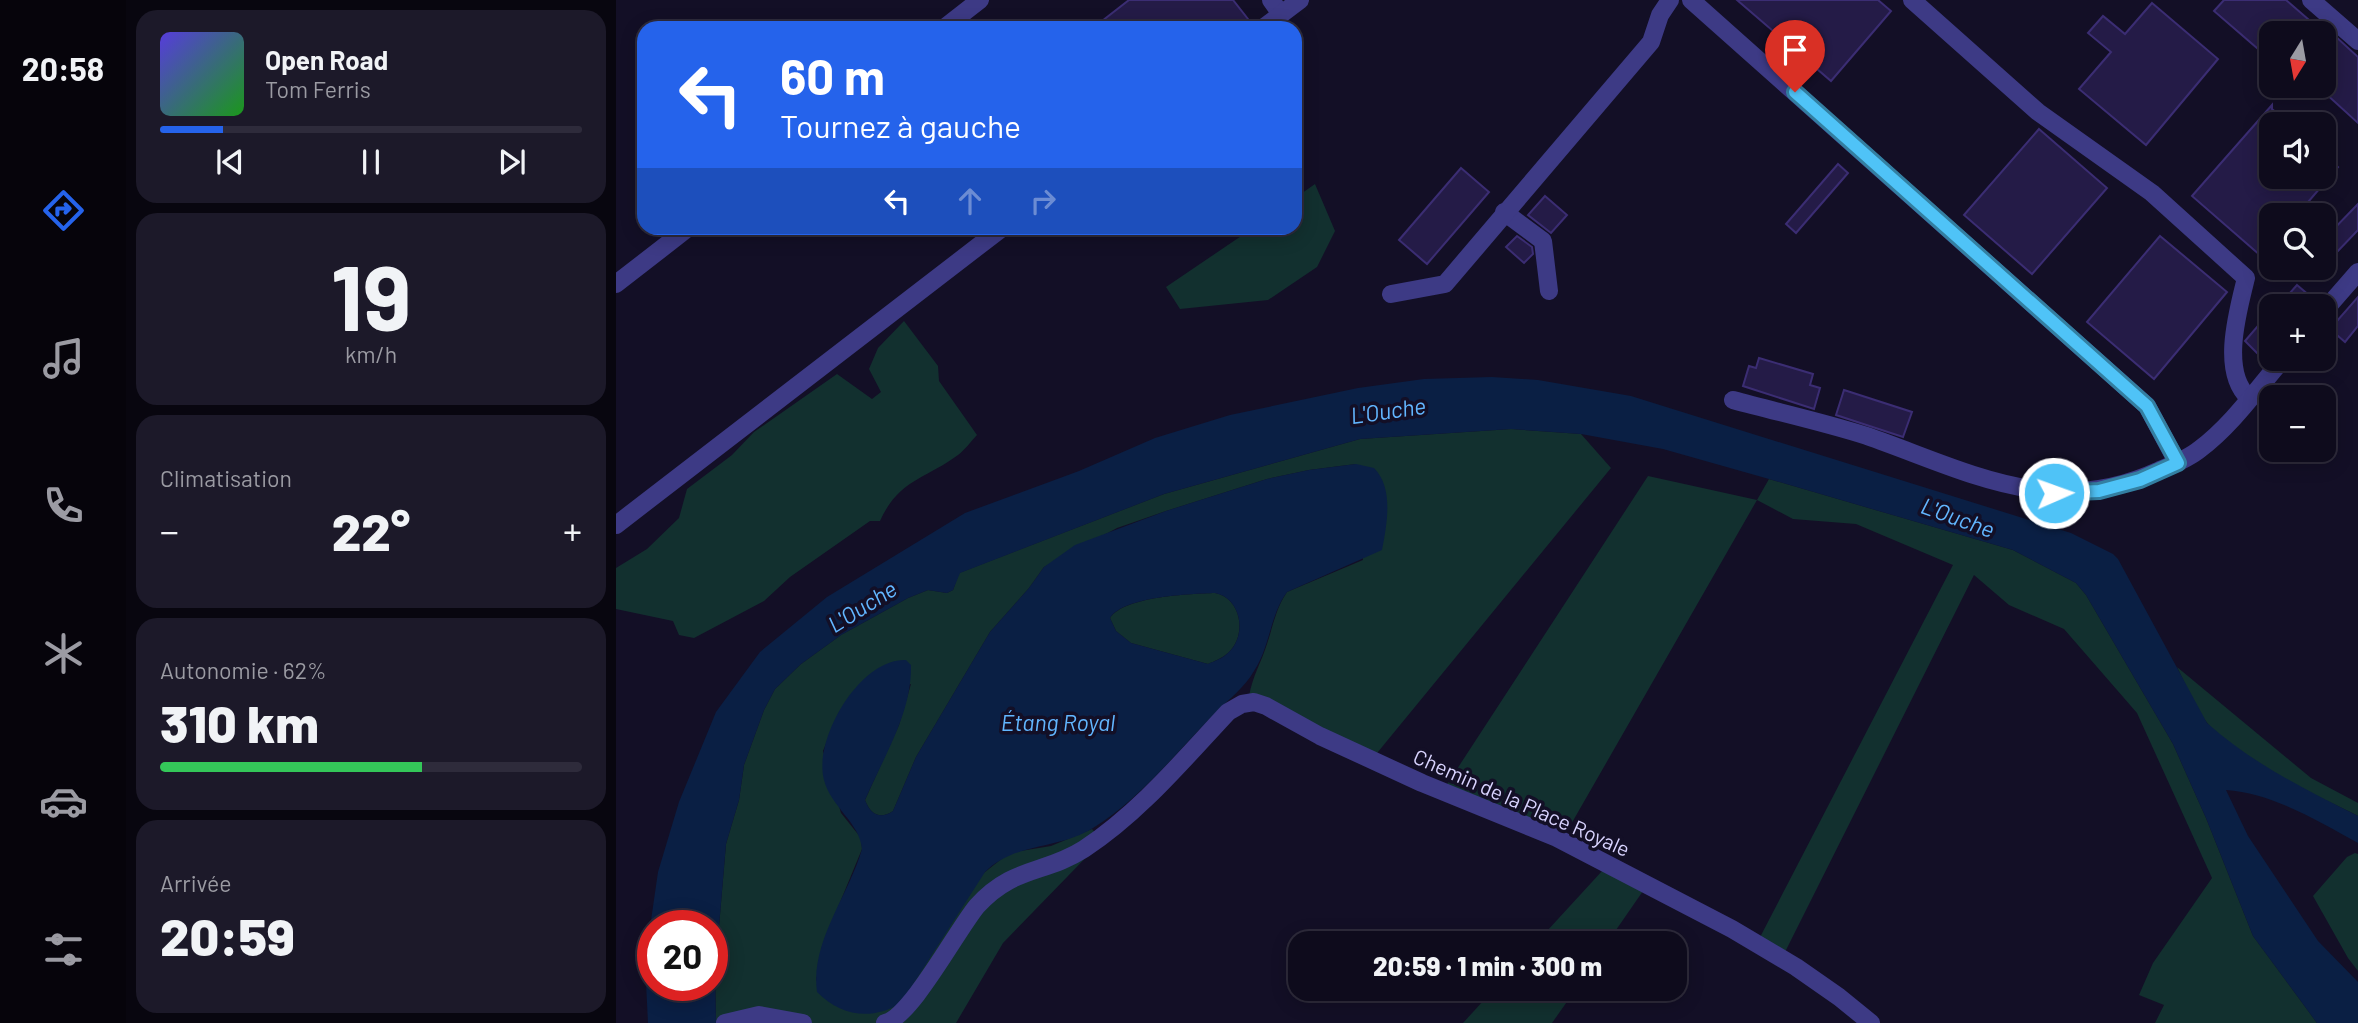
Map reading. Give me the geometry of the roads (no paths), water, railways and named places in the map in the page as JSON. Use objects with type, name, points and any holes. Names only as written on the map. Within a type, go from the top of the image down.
[{"type":"lane","points":[[953,21],[980,0]]},
{"type":"lane","points":[[1276,7],[1300,0]]},
{"type":"lane","points":[[1391,294],[1445,284],[1651,42],[1660,15],[1670,0]]},
{"type":"lane","points":[[1691,0],[2147,406],[2178,463]]},
{"type":"lane","points":[[1912,0],[2038,112],[2152,193],[2246,278],[2236,316],[2235,366],[2241,391],[2249,398]]},
{"type":"lane","points":[[2311,0],[2358,41]]},
{"type":"lane","points":[[1504,212],[1543,241],[1549,291]]},
{"type":"lane","points":[[616,284],[679,235]]},
{"type":"lane","points":[[616,526],[993,235]]},
{"type":"lane","points":[[2336,297],[2358,272]]},
{"type":"lane","points":[[1733,400],[1864,436],[1988,481],[2054,493],[2099,491],[2140,480],[2178,463],[2200,449],[2273,371]]},
{"type":"lane","name":"Chemin de la Place Royale","points":[[885,1023],[891,1022],[910,1004],[944,951],[977,907],[994,890],[1014,876],[1068,858],[1086,847],[1136,806],[1228,712],[1242,704],[1254,702],[1342,747],[1557,838],[1647,883],[1796,967],[1871,1023]]},
{"type":"lane","points":[[725,1023],[759,1015],[803,1023]]},
{"type":"water","name":"L'Ouche","points":[[1492,377],[1538,380],[1631,396],[2071,533],[2113,554],[2207,723],[2260,763],[2358,816],[2358,843],[2277,802],[2226,790],[2248,836],[2318,941],[2358,982],[2358,1023],[2317,1023],[2253,936],[2173,744],[2086,595],[2076,583],[2013,550],[1663,449],[1581,434],[1511,429],[1360,439],[1164,494],[960,573],[953,590],[947,593],[928,590],[908,598],[841,635],[801,664],[775,689],[764,710],[744,765],[739,800],[726,844],[720,910],[653,910],[658,872],[679,802],[716,712],[760,652],[827,597],[965,513],[1079,471],[1155,438],[1230,415],[1358,388],[1424,379]]},
{"type":"water","name":"Étang Royal","points":[[1356,464],[1374,468],[1387,496],[1382,550],[1287,592],[1277,611],[1264,652],[1250,677],[1156,775],[1110,817],[1080,835],[1010,856],[985,872],[901,1003],[879,1012],[857,1013],[836,1006],[817,992],[819,955],[862,849],[856,831],[828,790],[822,763],[833,723],[857,686],[872,672],[889,663],[906,660],[911,665],[902,717],[865,800],[873,812],[884,815],[893,811],[916,757],[990,632],[1044,567],[1075,545],[1166,511],[1267,479]],"holes":[[[1215,593],[1224,596],[1236,609],[1240,627],[1238,637],[1228,653],[1208,664],[1131,643],[1116,631],[1110,618],[1129,605],[1158,598]]]},
{"type":"water","points":[[647,1001],[716,1001],[716,1023],[648,1023]]}]
